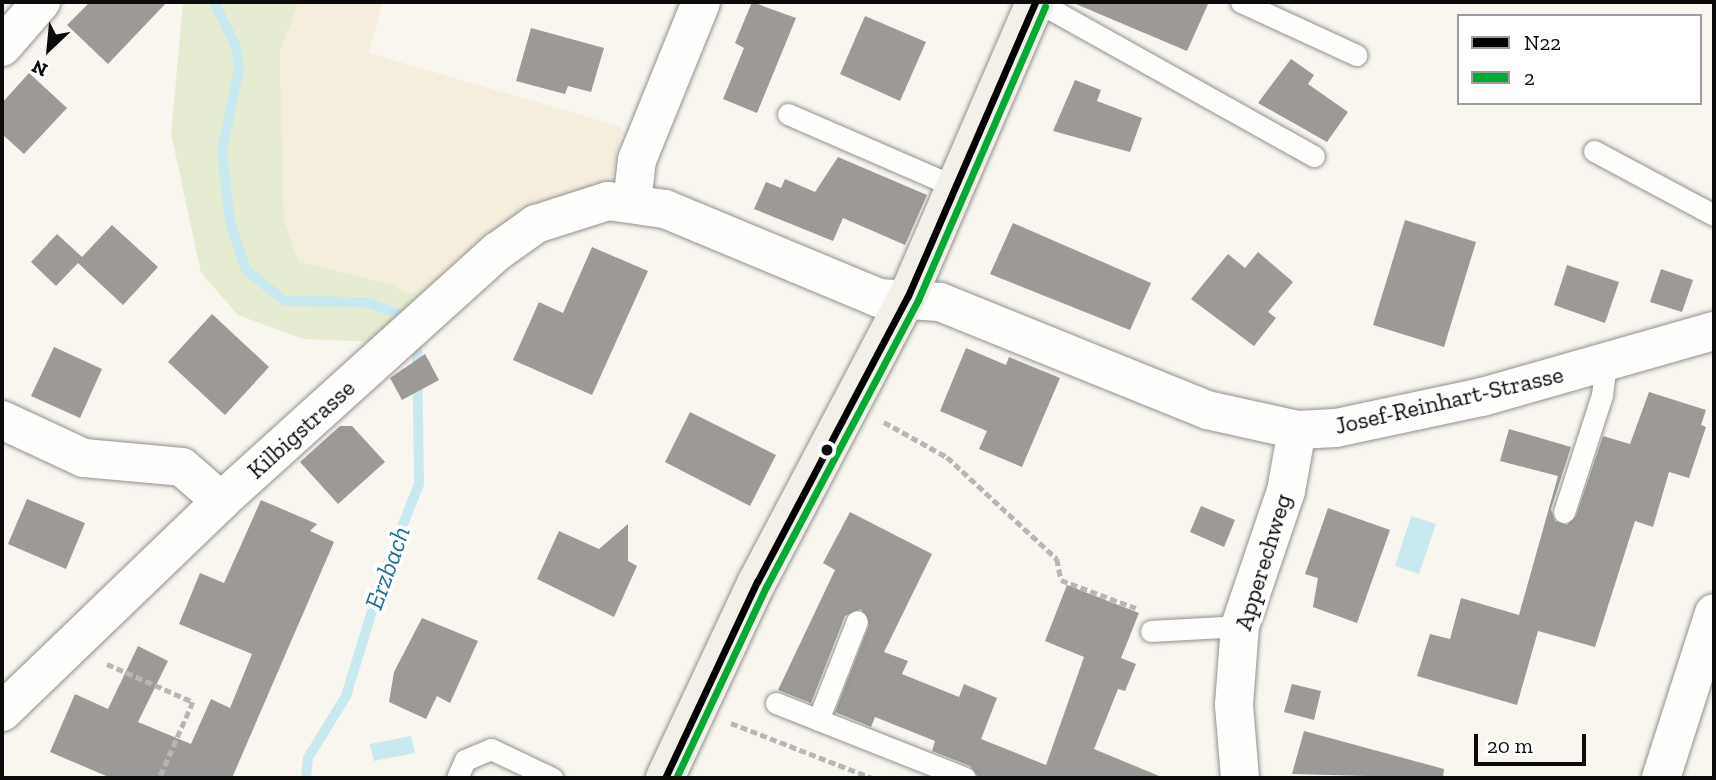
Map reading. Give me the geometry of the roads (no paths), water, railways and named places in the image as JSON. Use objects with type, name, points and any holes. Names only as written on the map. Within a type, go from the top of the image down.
[{"type":"main road","points":[[665,778],[849,406],[908,296],[1037,2]]},
{"type":"street","points":[[2,47],[41,2]]},
{"type":"street","points":[[632,202],[637,160],[701,2]]},
{"type":"street","name":"Kilbigstrasse","points":[[2,712],[71,642],[221,500],[498,251],[569,210],[632,202],[665,209],[878,298],[908,296]]},
{"type":"street","name":"Josef-Reinhart-Strasse","points":[[908,296],[940,302],[1196,407],[1297,430],[1386,419],[1714,331]]},
{"type":"street","points":[[2,420],[84,458],[182,467],[221,500]]},
{"type":"street","name":"Apperechweg","points":[[1240,778],[1234,705],[1240,626],[1286,491],[1297,430]]},
{"type":"street","points":[[1661,778],[1714,613]]},
{"type":"lane","points":[[1037,2],[1314,156]]},
{"type":"lane","points":[[1241,2],[1356,55]]},
{"type":"lane","points":[[788,114],[956,187]]},
{"type":"lane","points":[[1594,151],[1714,215]]},
{"type":"lane","points":[[1564,512],[1602,395],[1606,362]]},
{"type":"lane","points":[[818,720],[857,621]]},
{"type":"lane","points":[[1151,631],[1240,626]]},
{"type":"lane","points":[[776,703],[965,778]]},
{"type":"lane","points":[[457,778],[465,760],[491,749],[552,778]]},
{"type":"water","points":[[1411,516],[1436,524],[1419,574],[1395,566]]},
{"type":"water","points":[[411,736],[415,753],[374,761],[370,744]]},
{"type":"waterway","name":"Erzbach","points":[[214,2],[236,47],[239,69],[222,151],[230,222],[246,270],[285,301],[365,302],[399,314]]},
{"type":"waterway","name":"Erzbach","points":[[306,778],[308,758],[346,696],[383,575],[419,484],[417,346]]}]
